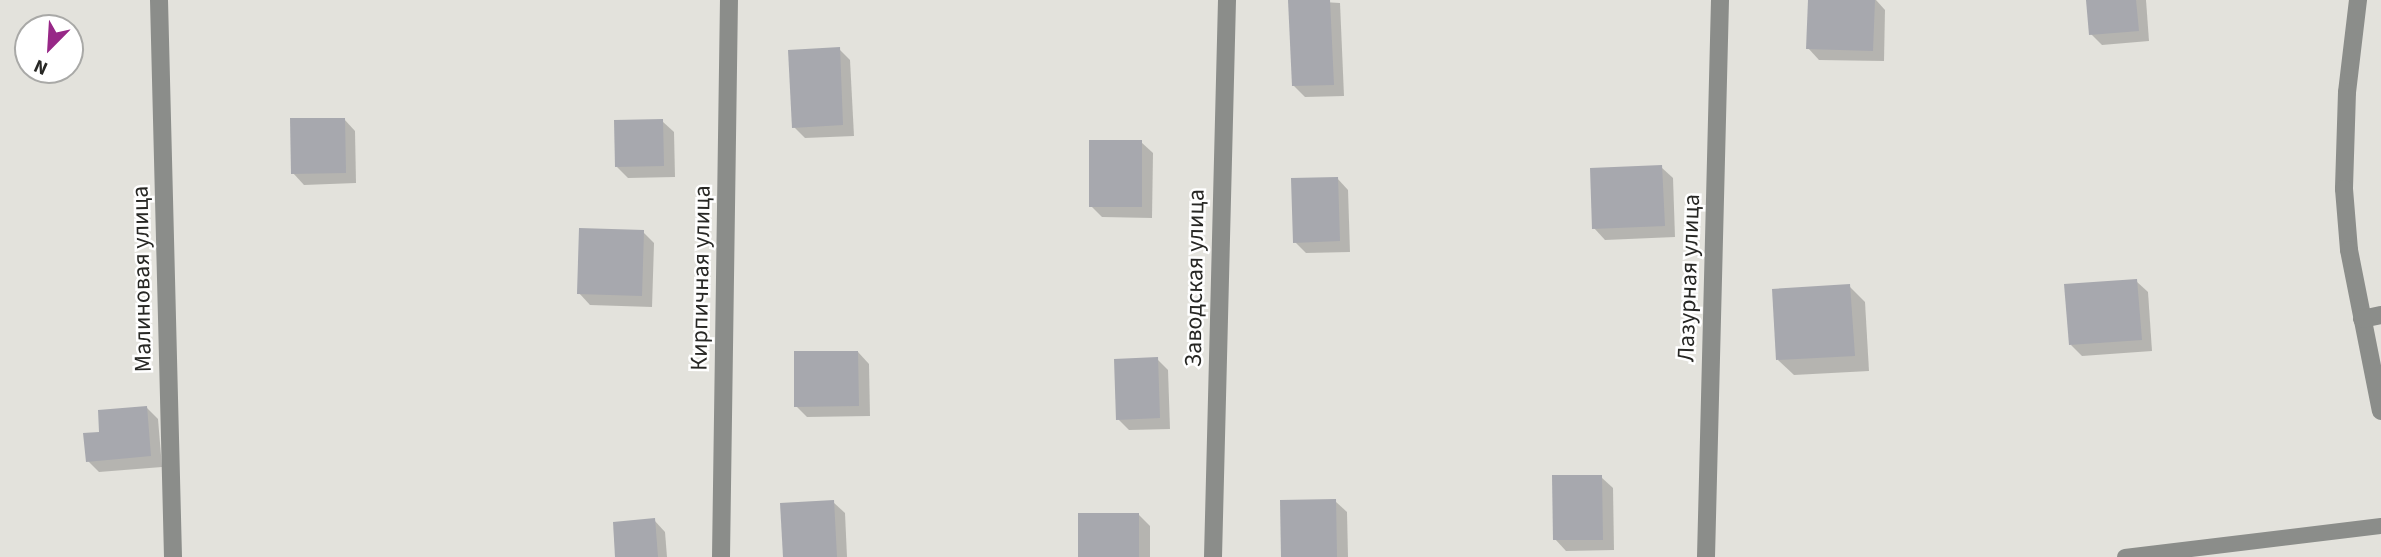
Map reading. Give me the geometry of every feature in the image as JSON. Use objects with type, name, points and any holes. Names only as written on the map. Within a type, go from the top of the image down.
[{"type":"street","name":"Малиновая улица","points":[[159,0],[173,557]]},
{"type":"street","name":"Кирпичная улица","points":[[721,557],[729,0]]},
{"type":"street","name":"Заводская улица","points":[[1213,557],[1227,0]]},
{"type":"street","name":"Лазурная улица","points":[[1706,557],[1720,0]]},
{"type":"street","points":[[2358,0],[2347,92],[2344,189],[2362,319],[2381,411]]},
{"type":"street","points":[[2362,319],[2381,315]]},
{"type":"lane","points":[[2126,557],[2381,526]]},
{"type":"building","points":[[1288,0],[1330,0],[1334,85],[1292,86]]},
{"type":"building","points":[[1808,0],[1875,0],[1873,51],[1806,49]]},
{"type":"building","points":[[2086,0],[2136,0],[2139,31],[2089,35]]},
{"type":"building","points":[[840,47],[843,125],[792,128],[788,50]]},
{"type":"building","points":[[290,118],[345,118],[346,173],[291,174]]},
{"type":"building","points":[[663,119],[664,166],[615,167],[614,120]]},
{"type":"building","points":[[1089,140],[1142,140],[1142,207],[1089,207]]},
{"type":"building","points":[[1662,165],[1665,226],[1592,229],[1590,168]]},
{"type":"building","points":[[1338,177],[1340,241],[1293,243],[1291,178]]},
{"type":"building","points":[[579,228],[644,230],[642,296],[577,294]]},
{"type":"building","points":[[2137,279],[2142,340],[2069,345],[2064,284]]},
{"type":"building","points":[[1850,284],[1855,356],[1776,360],[1772,289]]},
{"type":"building","points":[[794,351],[858,351],[859,406],[794,407]]},
{"type":"building","points":[[1158,357],[1160,418],[1116,420],[1114,359]]},
{"type":"building","points":[[147,406],[151,456],[86,462],[83,433],[99,432],[98,410]]},
{"type":"building","points":[[1552,475],[1602,475],[1603,540],[1553,540]]},
{"type":"building","points":[[1336,499],[1337,557],[1281,557],[1280,500]]},
{"type":"building","points":[[834,500],[837,557],[783,557],[780,503]]},
{"type":"building","points":[[1078,513],[1139,513],[1139,557],[1078,557]]},
{"type":"building","points":[[655,518],[658,557],[615,557],[613,522]]}]
